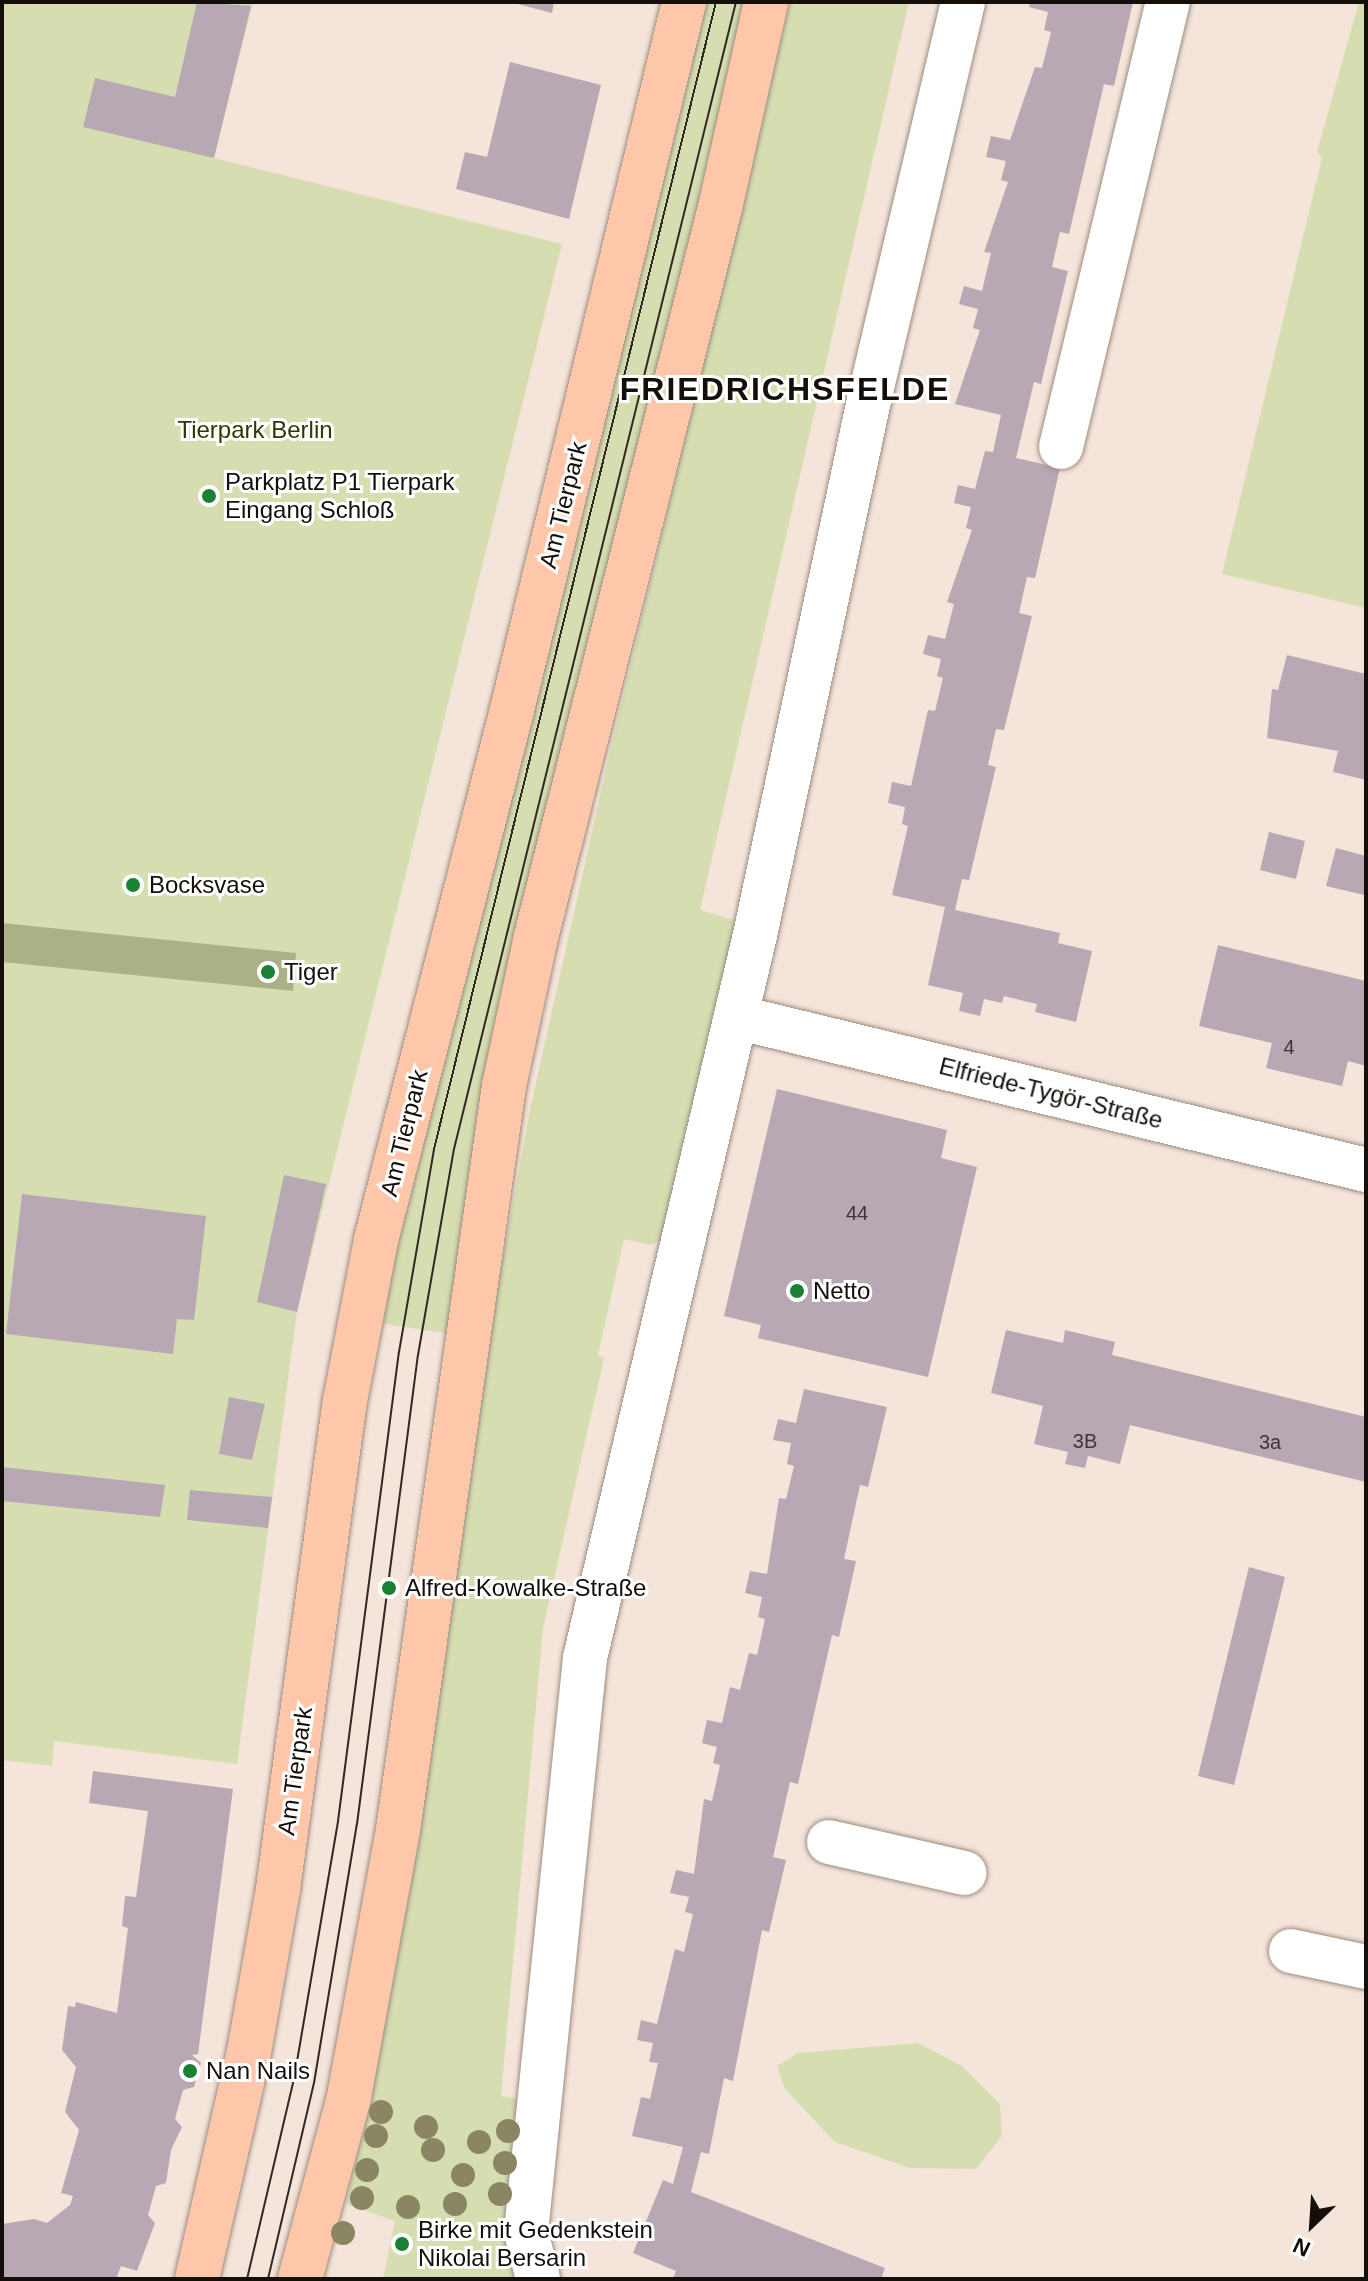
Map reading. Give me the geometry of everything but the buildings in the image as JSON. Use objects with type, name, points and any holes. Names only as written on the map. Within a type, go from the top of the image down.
[{"type":"main road","name":"Am Tierpark","points":[[197,2279],[241,2091],[270,1934],[345,1401],[376,1240],[511,714],[684,2]]},
{"type":"main road","points":[[300,2279],[349,2097],[398,1830],[504,1086],[535,941],[709,253],[766,2]]},
{"type":"street","points":[[538,2279],[526,2232],[585,1658],[736,1017],[869,400],[963,2]]},
{"type":"street","points":[[1061,447],[1168,2]]},
{"type":"street","name":"Elfriede-Tygör-Straße","points":[[736,1017],[1366,1170]]},
{"type":"street","points":[[829,1842],[964,1873]]},
{"type":"street","points":[[1291,1951],[1366,1967]]},
{"type":"green space","name":"Tierpark Berlin","points":[[2,2],[253,2],[214,158],[562,244],[297,1312],[237,1764],[54,1741],[52,1766],[2,1760]]},
{"type":"green space","points":[[706,2],[754,2],[451,1334],[379,1323]]},
{"type":"green space","points":[[790,2],[909,2],[700,910],[737,921],[661,1240],[651,1245],[624,1239],[598,1355],[604,1358],[543,1628],[501,2096],[524,2100],[508,2243],[516,2279],[383,2279],[395,2221],[346,2204],[376,2068],[481,1377],[530,1109],[610,751]]},
{"type":"green space","points":[[1359,2],[1366,2],[1366,608],[1222,574],[1322,158],[1317,152]]},
{"type":"green space","points":[[2,923],[296,953],[293,991],[2,962]]},
{"type":"green space","points":[[918,2043],[962,2066],[1000,2104],[1002,2136],[976,2169],[910,2168],[835,2142],[785,2089],[777,2066],[798,2053]]},
{"type":"tram line","points":[[247,2279],[294,2079],[338,1821],[399,1352],[434,1149],[716,2]]},
{"type":"tram line","points":[[268,2279],[314,2083],[357,1824],[418,1355],[454,1149],[736,2]]},
{"type":"place","name":"Parkplatz P1 Tierpark Eingang Schloß","points":[[209,496]]},
{"type":"place","name":"Bocksvase","points":[[133,885]]},
{"type":"place","name":"Tiger","points":[[268,972]]},
{"type":"place","name":"Netto","points":[[797,1291]]},
{"type":"place","name":"Alfred-Kowalke-Straße","points":[[389,1588]]},
{"type":"place","name":"Nan Nails","points":[[190,2071]]},
{"type":"place","name":"Birke mit Gedenkstein Nikolai Bersarin","points":[[402,2244]]},
{"type":"district","name":"FRIEDRICHSFELDE","points":[[785,389]]}]
